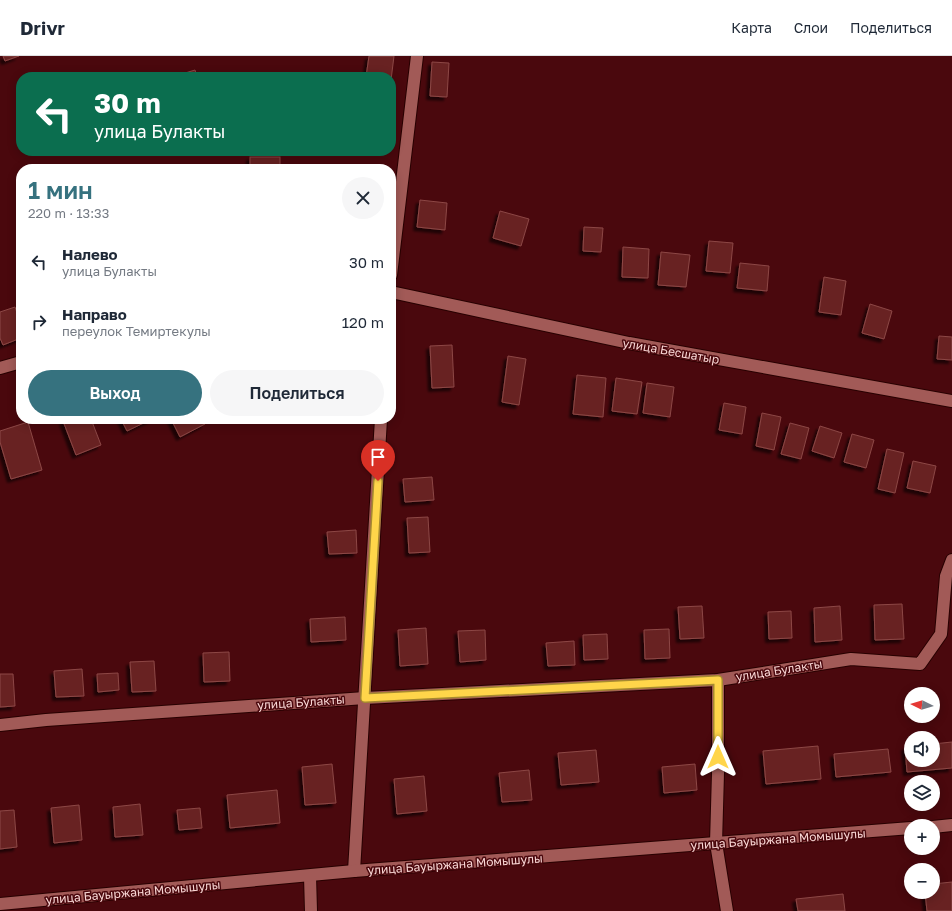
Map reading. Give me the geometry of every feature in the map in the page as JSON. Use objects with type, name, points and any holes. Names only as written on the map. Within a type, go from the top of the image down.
[{"type":"street","points":[[396,233],[417,56]]},
{"type":"street","name":"улица Бесшатыр","points":[[396,293],[629,343],[952,401]]},
{"type":"street","points":[[0,368],[16,363]]},
{"type":"street","points":[[354,871],[381,424]]},
{"type":"street","name":"улица Булакты","points":[[0,725],[46,720],[365,698],[718,680],[851,659],[920,664],[941,634],[946,576],[952,560]]},
{"type":"street","points":[[718,680],[716,843],[727,911]]},
{"type":"street","points":[[940,826],[952,825]]},
{"type":"street","name":"улица Бауыржана Момышулы","points":[[0,904],[354,871],[904,829]]},
{"type":"street","points":[[310,876],[311,911]]},
{"type":"building","points":[[3,56],[19,56],[5,61]]},
{"type":"building","points":[[369,56],[394,56],[392,72],[367,72]]},
{"type":"building","points":[[432,62],[449,63],[447,97],[430,96]]},
{"type":"building","points":[[250,157],[280,157],[280,164],[250,164]]},
{"type":"building","points":[[420,200],[447,203],[445,230],[417,227]]},
{"type":"building","points":[[500,211],[529,219],[521,246],[493,238]]},
{"type":"building","points":[[584,227],[603,228],[601,252],[583,251]]},
{"type":"building","points":[[709,241],[733,243],[730,273],[706,271]]},
{"type":"building","points":[[623,247],[649,249],[648,278],[622,277]]},
{"type":"building","points":[[661,252],[690,255],[686,287],[658,285]]},
{"type":"building","points":[[740,263],[769,266],[767,291],[737,288]]},
{"type":"building","points":[[824,277],[846,281],[841,315],[819,312]]},
{"type":"building","points":[[870,304],[892,311],[884,339],[862,333]]},
{"type":"building","points":[[15,307],[16,310],[16,340],[3,345],[0,338],[0,312]]},
{"type":"building","points":[[939,336],[952,337],[952,360],[937,359]]},
{"type":"building","points":[[452,345],[454,387],[432,388],[430,346]]},
{"type":"building","points":[[508,356],[526,359],[519,405],[502,402]]},
{"type":"building","points":[[577,375],[606,378],[603,417],[573,414]]},
{"type":"building","points":[[616,378],[642,382],[637,414],[612,411]]},
{"type":"building","points":[[647,383],[674,387],[670,417],[643,413]]},
{"type":"building","points":[[724,403],[746,407],[742,434],[719,430]]},
{"type":"building","points":[[762,413],[781,417],[774,450],[756,446]]},
{"type":"building","points":[[790,423],[809,428],[801,459],[781,454]]},
{"type":"building","points":[[22,424],[29,424],[42,470],[11,479],[0,442],[0,431]]},
{"type":"building","points":[[64,424],[93,424],[101,445],[76,455]]},
{"type":"building","points":[[124,424],[142,424],[127,431]]},
{"type":"building","points":[[174,424],[205,424],[180,437]]},
{"type":"building","points":[[820,426],[842,433],[834,458],[812,451]]},
{"type":"building","points":[[852,434],[874,440],[866,468],[844,462]]},
{"type":"building","points":[[887,449],[904,453],[895,493],[878,489]]},
{"type":"building","points":[[913,461],[936,466],[930,493],[907,488]]},
{"type":"building","points":[[432,477],[434,500],[405,502],[403,479]]},
{"type":"building","points":[[428,517],[430,552],[409,553],[407,518]]},
{"type":"building","points":[[356,530],[357,553],[329,554],[327,532]]},
{"type":"building","points":[[902,604],[904,639],[875,640],[874,605]]},
{"type":"building","points":[[702,606],[704,638],[680,639],[678,607]]},
{"type":"building","points":[[840,606],[842,640],[815,642],[814,608]]},
{"type":"building","points":[[791,611],[792,638],[769,639],[768,612]]},
{"type":"building","points":[[345,617],[346,640],[311,642],[310,619]]},
{"type":"building","points":[[426,628],[428,664],[400,666],[398,630]]},
{"type":"building","points":[[669,629],[670,658],[645,659],[644,630]]},
{"type":"building","points":[[485,630],[486,660],[460,662],[458,631]]},
{"type":"building","points":[[607,634],[608,659],[584,660],[583,635]]},
{"type":"building","points":[[574,641],[575,665],[548,666],[546,643]]},
{"type":"building","points":[[229,652],[230,681],[204,682],[203,653]]},
{"type":"building","points":[[154,661],[156,691],[132,692],[130,662]]},
{"type":"building","points":[[82,669],[84,696],[56,697],[54,671]]},
{"type":"building","points":[[118,673],[119,690],[98,692],[97,674]]},
{"type":"building","points":[[0,674],[13,674],[15,706],[0,707]]},
{"type":"building","points":[[952,742],[952,768],[907,772],[907,767],[940,767],[940,743]]},
{"type":"building","points":[[818,746],[821,779],[766,784],[763,751]]},
{"type":"building","points":[[888,749],[891,772],[836,777],[834,754]]},
{"type":"building","points":[[596,750],[599,782],[561,785],[558,753]]},
{"type":"building","points":[[332,764],[336,803],[305,805],[302,767]]},
{"type":"building","points":[[695,764],[697,790],[664,793],[662,767]]},
{"type":"building","points":[[529,770],[532,800],[502,802],[499,773]]},
{"type":"building","points":[[424,776],[427,811],[397,814],[394,779]]},
{"type":"building","points":[[277,790],[280,823],[230,828],[227,795]]},
{"type":"building","points":[[140,804],[143,835],[115,837],[113,807]]},
{"type":"building","points":[[79,805],[82,840],[54,843],[51,808]]},
{"type":"building","points":[[200,808],[202,828],[179,830],[177,810]]},
{"type":"building","points":[[14,810],[17,847],[0,849],[0,811]]},
{"type":"building","points":[[952,882],[952,911],[927,911],[926,899],[940,899],[940,883]]},
{"type":"building","points":[[843,894],[845,911],[798,911],[796,899]]},
{"type":"route","points":[[378,481],[365,698],[718,680],[718,757]]}]
